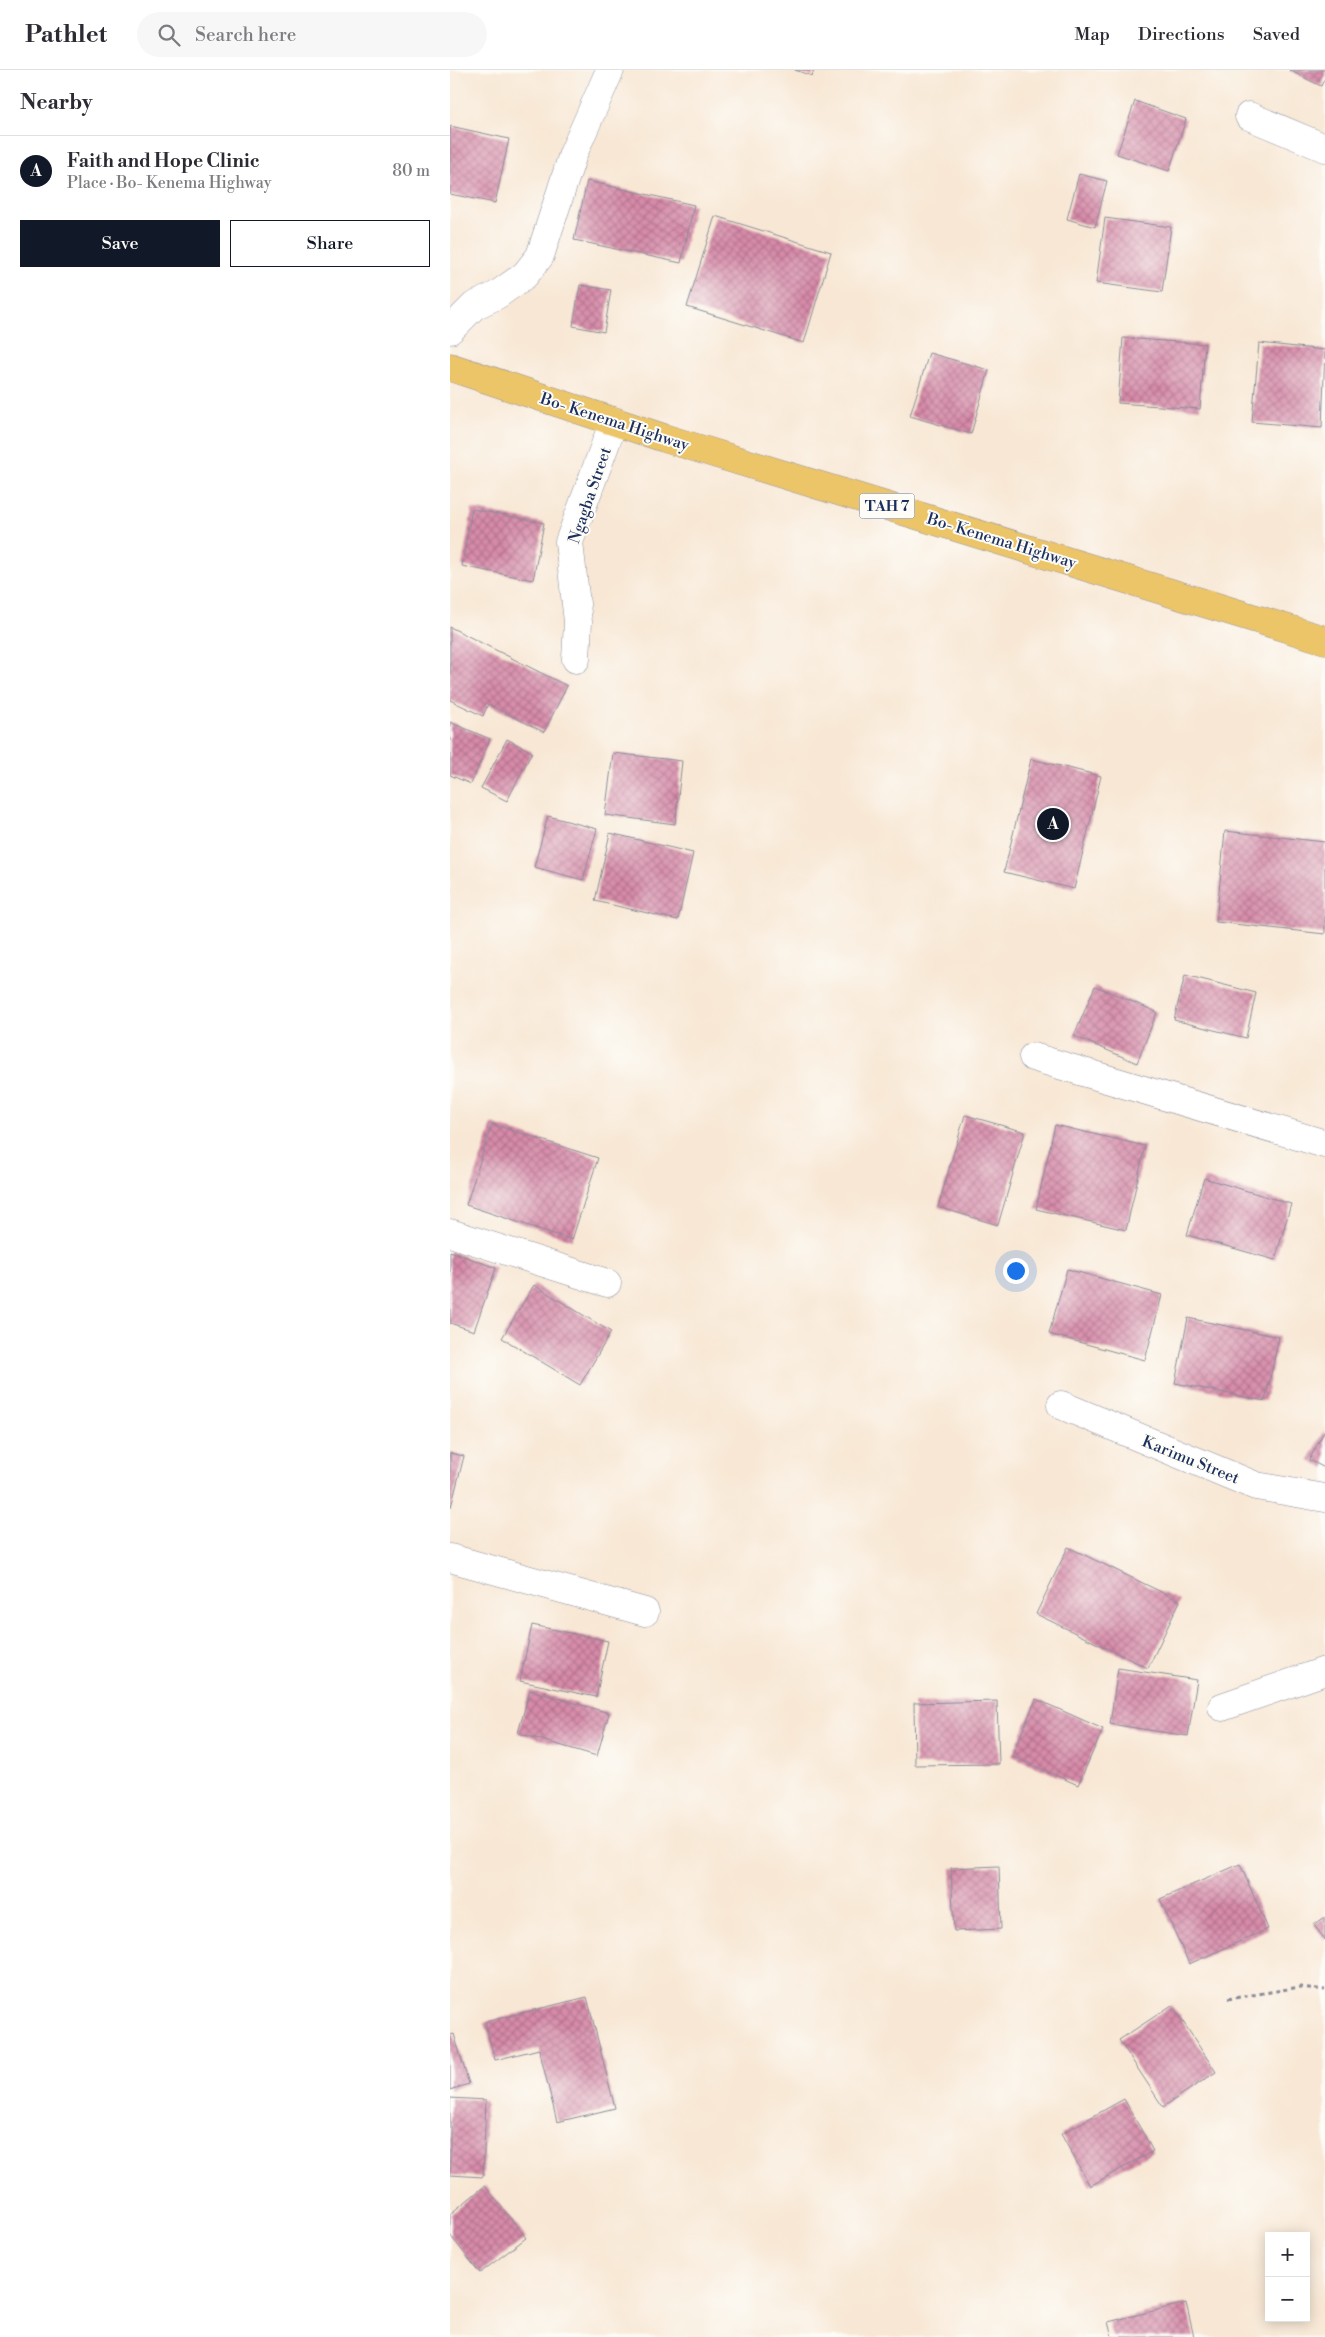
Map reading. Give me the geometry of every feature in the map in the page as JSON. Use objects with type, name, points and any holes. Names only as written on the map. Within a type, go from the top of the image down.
[{"type":"highway","name":"Bo- Kenema Highway","points":[[450,367],[614,421],[1325,640]]},
{"type":"street","points":[[450,330],[474,306],[497,295],[525,275],[540,256],[573,154],[610,70]]},
{"type":"street","points":[[1249,116],[1325,148]]},
{"type":"street","name":"Ngagba Street","points":[[576,659],[578,622],[569,542],[614,421]]},
{"type":"street","points":[[1033,1057],[1325,1144]]},
{"type":"street","points":[[450,1233],[607,1283]]},
{"type":"street","name":"Karimu Street","points":[[1061,1406],[1256,1486],[1325,1498]]},
{"type":"street","points":[[450,1558],[645,1612]]},
{"type":"street","points":[[1222,1708],[1325,1672]]},
{"type":"path","points":[[1228,1999],[1300,1987],[1325,1990]]},
{"type":"building","points":[[795,70],[814,70],[812,76]]},
{"type":"building","points":[[1289,70],[1325,70],[1325,78],[1321,86]]},
{"type":"building","points":[[1135,101],[1186,119],[1169,171],[1117,154]]},
{"type":"building","points":[[450,126],[509,139],[495,203],[450,194]]},
{"type":"building","points":[[1079,174],[1107,181],[1095,227],[1067,219]]},
{"type":"building","points":[[587,181],[694,205],[681,263],[574,240]]},
{"type":"building","points":[[715,216],[831,252],[804,343],[687,307]]},
{"type":"building","points":[[1105,218],[1171,227],[1162,292],[1096,283]]},
{"type":"building","points":[[580,285],[611,290],[604,332],[573,326]]},
{"type":"building","points":[[1123,338],[1205,344],[1200,409],[1118,403]]},
{"type":"building","points":[[1259,343],[1325,350],[1322,428],[1252,422]]},
{"type":"building","points":[[929,353],[989,370],[971,434],[910,416]]},
{"type":"building","points":[[472,509],[544,523],[533,580],[462,566]]},
{"type":"building","points":[[450,627],[567,686],[544,732],[488,704],[483,716],[450,700]]},
{"type":"building","points":[[450,722],[490,739],[471,784],[450,775]]},
{"type":"building","points":[[507,739],[532,752],[507,801],[481,788]]},
{"type":"building","points":[[613,753],[682,761],[675,824],[605,815]]},
{"type":"building","points":[[1031,759],[1101,776],[1074,889],[1004,872]]},
{"type":"building","points":[[548,816],[597,829],[583,880],[534,867]]},
{"type":"building","points":[[1225,831],[1325,842],[1325,934],[1216,922]]},
{"type":"building","points":[[610,833],[693,853],[678,920],[595,901]]},
{"type":"building","points":[[1185,975],[1256,993],[1246,1038],[1174,1020]]},
{"type":"building","points":[[1095,986],[1157,1012],[1137,1063],[1074,1036]]},
{"type":"building","points":[[965,1115],[1025,1132],[998,1225],[938,1207]]},
{"type":"building","points":[[492,1124],[598,1158],[572,1240],[466,1205]]},
{"type":"building","points":[[1055,1125],[1145,1146],[1126,1230],[1036,1209]]},
{"type":"building","points":[[1204,1178],[1291,1204],[1275,1260],[1187,1235]]},
{"type":"building","points":[[450,1251],[496,1268],[474,1331],[450,1323]]},
{"type":"building","points":[[1067,1269],[1162,1295],[1145,1360],[1049,1334]]},
{"type":"building","points":[[534,1285],[611,1332],[580,1385],[502,1338]]},
{"type":"building","points":[[1188,1318],[1279,1337],[1265,1401],[1175,1383]]},
{"type":"building","points":[[1325,1430],[1325,1468],[1309,1460]]},
{"type":"building","points":[[450,1453],[464,1456],[451,1507],[450,1507]]},
{"type":"building","points":[[1068,1547],[1180,1601],[1148,1668],[1036,1614]]},
{"type":"building","points":[[532,1625],[608,1641],[596,1697],[520,1681]]},
{"type":"building","points":[[1118,1668],[1197,1680],[1188,1736],[1110,1724]]},
{"type":"building","points":[[530,1690],[609,1713],[597,1756],[518,1733]]},
{"type":"building","points":[[1036,1699],[1103,1729],[1078,1785],[1012,1756]]},
{"type":"building","points":[[997,1701],[999,1764],[915,1765],[914,1703]]},
{"type":"building","points":[[1240,1864],[1268,1929],[1189,1964],[1160,1899]]},
{"type":"building","points":[[999,1866],[1001,1929],[954,1931],[951,1868]]},
{"type":"building","points":[[1325,1917],[1325,1940],[1314,1925]]},
{"type":"building","points":[[587,1997],[615,2108],[557,2122],[539,2049],[495,2060],[485,2022]]},
{"type":"building","points":[[1172,2005],[1216,2072],[1163,2107],[1119,2040]]},
{"type":"building","points":[[454,2034],[469,2084],[450,2090],[450,2035]]},
{"type":"building","points":[[450,2098],[486,2100],[483,2177],[450,2175]]},
{"type":"building","points":[[1124,2099],[1153,2151],[1090,2186],[1061,2134]]},
{"type":"building","points":[[485,2186],[526,2238],[480,2273],[450,2235],[450,2214]]},
{"type":"building","points":[[1186,2303],[1194,2337],[1112,2337],[1108,2322]]},
{"type":"place","name":"Faith and Hope Clinic","points":[[1053,824]]}]
